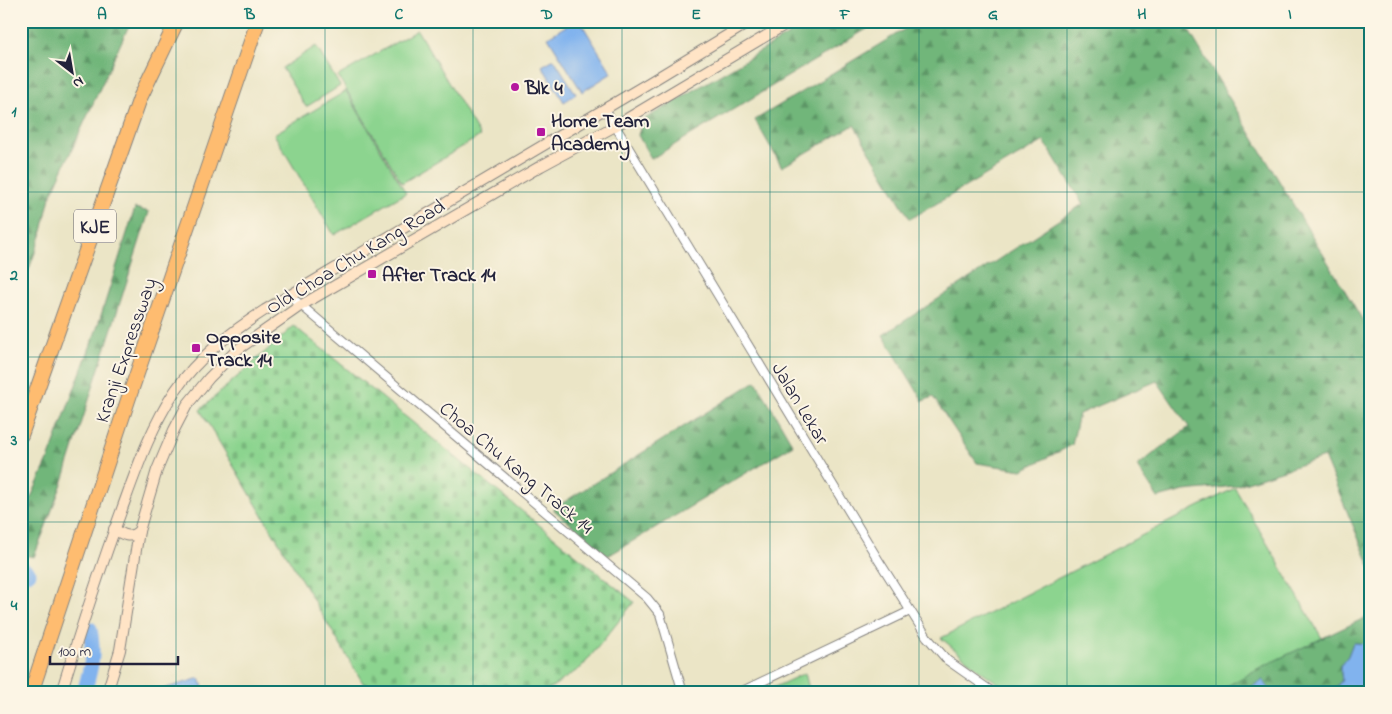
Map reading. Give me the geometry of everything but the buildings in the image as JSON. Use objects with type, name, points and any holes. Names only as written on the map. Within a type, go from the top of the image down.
[{"type":"highway","name":"KJE","points":[[21,435],[140,98],[177,21]]},
{"type":"highway","name":"Kranji Expressway","points":[[31,693],[131,391],[258,21]]},
{"type":"main road","name":"Old Choa Chu Kang Road","points":[[61,693],[114,529],[145,447],[176,390],[199,361],[232,331],[289,295],[751,21]]},
{"type":"main road","name":"Old Choa Chu Kang Road","points":[[108,693],[120,650],[139,531],[160,462],[187,405],[209,378],[237,350],[300,306],[541,166],[615,126],[791,21]]},
{"type":"main road","points":[[114,529],[125,536],[136,534],[139,531]]},
{"type":"street","name":"Jalan Lekar","points":[[604,109],[927,637],[947,660],[994,693]]},
{"type":"street","name":"Choa Chu Kang Track 14","points":[[289,295],[647,598],[660,614],[683,693]]},
{"type":"street","points":[[738,693],[910,611]]},
{"type":"green space","points":[[21,21],[131,21],[50,197],[41,236],[21,291]]},
{"type":"green space","points":[[812,21],[880,21],[651,159],[638,135],[643,120]]},
{"type":"green space","points":[[918,21],[1183,21],[1371,334],[1371,568],[1324,457],[1235,486],[1184,491],[1158,498],[1137,466],[1189,427],[1157,381],[1079,414],[1072,445],[1022,470],[977,463],[933,397],[923,401],[883,335],[1083,204],[1044,141],[910,219],[854,125],[782,167],[755,120]]},
{"type":"green space","points":[[417,30],[480,136],[402,183],[338,76]]},
{"type":"green space","points":[[316,46],[340,86],[306,107],[282,68]]},
{"type":"green space","points":[[346,91],[406,193],[334,235],[274,134]]},
{"type":"green space","points":[[135,208],[149,212],[63,481],[34,557],[23,555],[21,553],[22,517],[48,460],[97,328]]},
{"type":"green space","points":[[294,326],[634,602],[582,667],[543,693],[369,693],[200,410]]},
{"type":"green space","points":[[756,381],[793,445],[608,556],[553,509]]},
{"type":"green space","points":[[1235,488],[1326,645],[1241,693],[1012,693],[978,669],[941,638]]},
{"type":"green space","points":[[1371,615],[1371,644],[1353,643],[1348,656],[1340,666],[1342,680],[1334,689],[1336,693],[1272,693],[1263,680],[1241,693],[1215,693],[1257,669]]},
{"type":"green space","points":[[805,673],[810,693],[762,693]]},
{"type":"water","points":[[574,21],[580,21],[612,73],[582,92],[548,37]]},
{"type":"water","points":[[554,59],[576,94],[564,102],[542,66]]},
{"type":"water","points":[[1353,643],[1371,644],[1371,693],[1336,693],[1334,690],[1342,680],[1340,666],[1348,656]]},
{"type":"water","points":[[200,678],[205,693],[164,693],[163,689]]},
{"type":"water","points":[[1263,680],[1272,693],[1241,693]]},
{"type":"waterway","points":[[21,568],[29,573]]},
{"type":"waterway","points":[[84,693],[91,661],[90,629]]},
{"type":"place","name":"Blk 4","points":[[515,87]]},
{"type":"place","name":"Home Team Academy","points":[[541,132]]},
{"type":"place","name":"After Track 14","points":[[372,274]]},
{"type":"place","name":"Opposite Track 14","points":[[196,348]]}]
